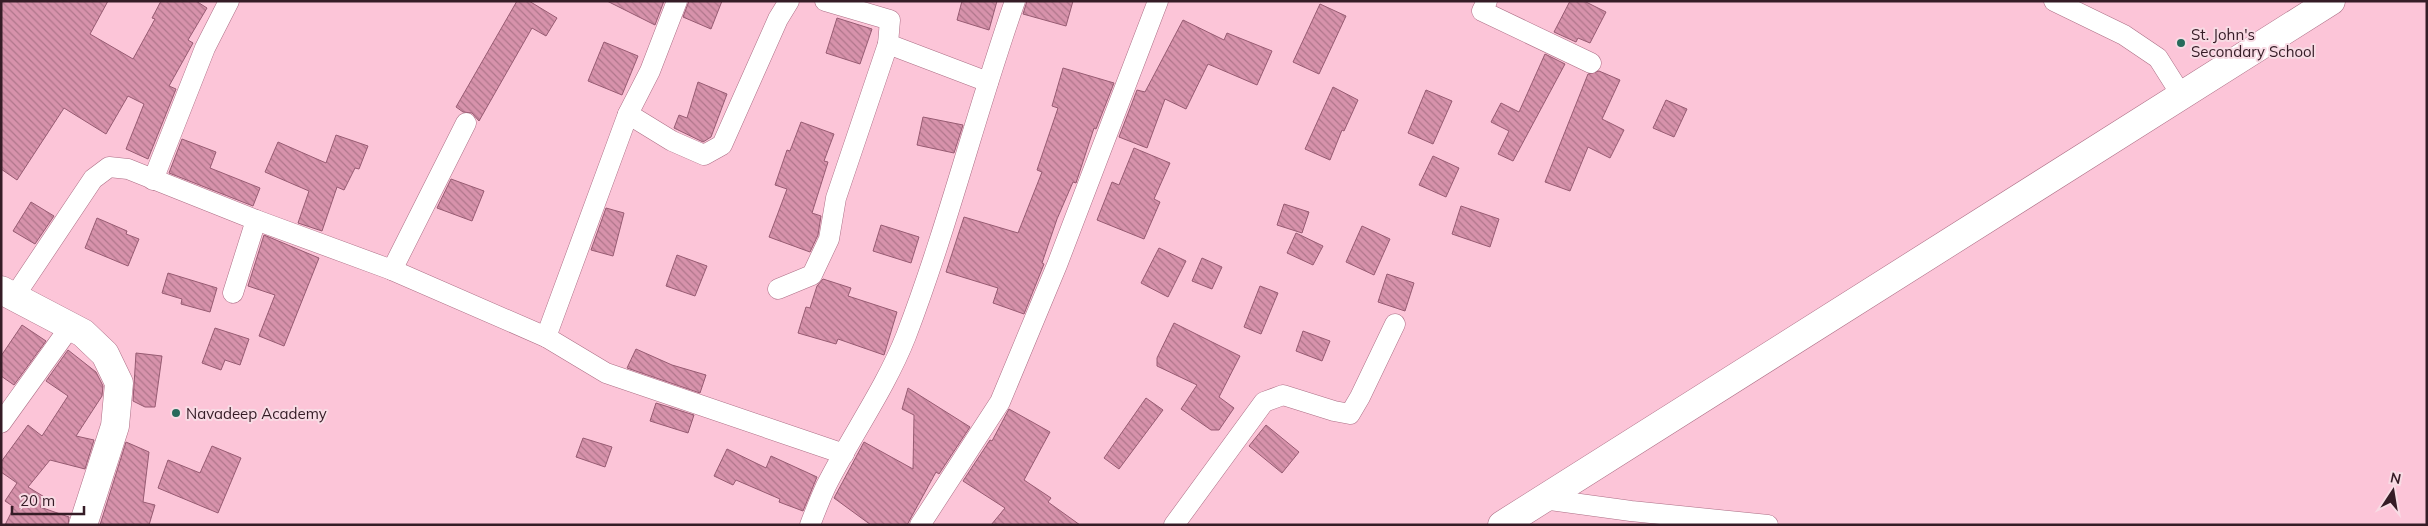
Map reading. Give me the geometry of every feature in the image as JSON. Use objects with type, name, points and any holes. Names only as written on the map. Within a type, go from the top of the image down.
[{"type":"street","points":[[153,180],[186,92],[205,48],[229,1]]},
{"type":"street","points":[[546,337],[628,114],[650,71],[677,1]]},
{"type":"street","points":[[628,114],[665,137],[704,155],[722,145],[778,19],[789,1]]},
{"type":"street","points":[[778,289],[812,275],[829,239],[836,198],[888,44],[890,20],[825,1]]},
{"type":"street","points":[[810,525],[826,487],[870,409],[905,337],[962,173],[988,82],[1015,1]]},
{"type":"street","points":[[920,525],[1000,402],[1057,264],[1158,1]]},
{"type":"street","points":[[1487,1],[1482,11],[1591,63]]},
{"type":"street","points":[[2054,1],[2124,35],[2158,58],[2182,96]]},
{"type":"street","points":[[1502,525],[2331,1]]},
{"type":"street","points":[[888,44],[988,82]]},
{"type":"street","points":[[392,270],[466,123]]},
{"type":"street","points":[[83,525],[115,426],[119,383],[106,354],[83,333],[7,294],[93,179],[109,167],[128,169],[256,220],[392,270],[546,337],[606,373],[844,454]]},
{"type":"street","points":[[233,293],[256,220]]},
{"type":"street","points":[[1174,525],[1264,402],[1282,395],[1350,414],[1395,324]]},
{"type":"street","points":[[1,423],[70,326]]},
{"type":"street","points":[[1543,499],[1631,511],[1768,525]]},
{"type":"building","points":[[1,1],[108,1],[90,34],[133,59],[155,19],[152,18],[161,1],[196,1],[207,8],[188,40],[193,43],[169,86],[176,89],[148,159],[126,149],[144,104],[128,96],[106,134],[64,108],[17,180],[1,169]]},
{"type":"building","points":[[517,1],[529,1],[557,18],[546,36],[532,28],[479,121],[472,113],[463,112],[456,107]]},
{"type":"building","points":[[607,1],[664,1],[655,25]]},
{"type":"building","points":[[689,1],[722,1],[711,29],[683,17]]},
{"type":"building","points":[[962,1],[997,1],[989,30],[957,20]]},
{"type":"building","points":[[1027,1],[1073,1],[1066,26],[1023,14]]},
{"type":"building","points":[[1570,1],[1584,1],[1606,12],[1590,43],[1578,38],[1576,42],[1554,32]]},
{"type":"building","points":[[1320,4],[1346,16],[1319,74],[1293,62]]},
{"type":"building","points":[[837,18],[872,29],[860,64],[826,53]]},
{"type":"building","points":[[1183,20],[1224,40],[1227,33],[1272,51],[1257,85],[1208,64],[1186,109],[1165,99],[1147,148],[1119,137],[1137,90],[1145,92]]},
{"type":"building","points":[[604,42],[638,56],[622,95],[588,81]]},
{"type":"building","points":[[1545,54],[1565,64],[1513,161],[1498,154],[1509,131],[1491,122],[1501,103],[1519,112]]},
{"type":"building","points":[[1063,68],[1114,83],[1096,129],[1094,128],[1076,183],[1073,182],[1057,219],[1042,263],[1044,264],[1024,314],[993,303],[998,288],[946,272],[964,217],[1018,233],[1042,172],[1037,170],[1058,108],[1052,106]]},
{"type":"building","points":[[1599,71],[1620,80],[1602,119],[1624,130],[1610,158],[1588,147],[1570,191],[1545,182],[1588,74]]},
{"type":"building","points":[[698,82],[727,94],[711,137],[703,142],[674,128],[679,115],[687,118]]},
{"type":"building","points":[[1333,87],[1358,100],[1344,131],[1342,130],[1330,160],[1305,149]]},
{"type":"building","points":[[1426,90],[1452,101],[1433,144],[1408,133]]},
{"type":"building","points":[[1666,100],[1687,109],[1674,137],[1653,128]]},
{"type":"building","points":[[923,117],[963,125],[954,153],[917,145]]},
{"type":"building","points":[[801,122],[834,134],[824,161],[828,162],[812,213],[821,216],[818,235],[810,252],[769,237],[787,189],[775,185],[787,150],[790,151]]},
{"type":"building","points":[[336,135],[368,146],[359,169],[355,168],[344,190],[337,187],[322,231],[298,223],[309,191],[265,172],[278,142],[326,163]]},
{"type":"building","points":[[182,139],[216,152],[210,168],[260,188],[253,206],[169,173]]},
{"type":"building","points":[[1134,148],[1170,163],[1154,199],[1160,202],[1144,239],[1097,220],[1112,182],[1119,185]]},
{"type":"building","points":[[1433,156],[1459,168],[1446,197],[1419,185]]},
{"type":"building","points":[[451,179],[484,191],[472,221],[437,208]]},
{"type":"building","points":[[31,202],[54,216],[35,244],[13,231]]},
{"type":"building","points":[[1284,204],[1309,212],[1302,233],[1277,225]]},
{"type":"building","points":[[1461,206],[1499,219],[1490,247],[1452,234]]},
{"type":"building","points":[[606,208],[624,213],[613,256],[591,250]]},
{"type":"building","points":[[97,218],[127,231],[126,234],[139,239],[128,266],[85,248]]},
{"type":"building","points":[[881,225],[919,237],[911,263],[873,251]]},
{"type":"building","points":[[1362,226],[1390,239],[1374,275],[1346,262]]},
{"type":"building","points":[[1296,233],[1323,246],[1313,265],[1287,253]]},
{"type":"building","points":[[264,235],[319,258],[284,346],[259,336],[275,295],[248,286]]},
{"type":"building","points":[[1159,248],[1186,261],[1168,297],[1141,283]]},
{"type":"building","points":[[677,255],[707,266],[695,296],[666,286]]},
{"type":"building","points":[[1202,258],[1222,267],[1212,289],[1192,281]]},
{"type":"building","points":[[168,273],[217,288],[210,312],[181,304],[182,299],[162,293]]},
{"type":"building","points":[[1387,274],[1414,283],[1405,311],[1378,302]]},
{"type":"building","points":[[823,279],[851,288],[848,296],[897,312],[884,355],[838,339],[836,344],[798,333],[806,307],[810,308],[817,286]]},
{"type":"building","points":[[1260,286],[1278,293],[1261,334],[1244,327]]},
{"type":"building","points":[[1174,323],[1240,356],[1219,397],[1234,408],[1219,430],[1211,430],[1181,409],[1197,385],[1157,366],[1157,358]]},
{"type":"building","points":[[22,325],[46,341],[14,385],[1,376],[1,356]]},
{"type":"building","points":[[215,328],[249,339],[240,365],[225,360],[221,370],[202,363]]},
{"type":"building","points":[[1303,331],[1330,341],[1322,361],[1296,351]]},
{"type":"building","points":[[636,349],[672,365],[706,375],[700,393],[627,368]]},
{"type":"building","points":[[68,350],[96,372],[103,386],[102,396],[76,436],[94,440],[85,469],[50,460],[28,487],[46,498],[40,507],[69,517],[68,525],[5,525],[14,507],[5,501],[17,483],[1,472],[1,462],[28,425],[42,436],[68,396],[46,381]]},
{"type":"building","points":[[136,353],[162,356],[155,407],[145,407],[133,401]]},
{"type":"building","points":[[908,388],[970,427],[939,474],[936,472],[907,525],[871,525],[834,498],[864,442],[913,469],[914,415],[902,409]]},
{"type":"building","points":[[1146,398],[1163,410],[1119,469],[1104,458]]},
{"type":"building","points":[[656,403],[694,415],[688,433],[650,421]]},
{"type":"building","points":[[1009,409],[1050,432],[1024,480],[1051,498],[1048,502],[1080,525],[991,525],[1005,508],[963,481],[990,440],[992,441]]},
{"type":"building","points":[[1266,425],[1299,452],[1282,473],[1249,446]]},
{"type":"building","points":[[583,438],[612,447],[605,467],[576,457]]},
{"type":"building","points":[[126,442],[149,452],[143,502],[155,505],[149,525],[100,525]]},
{"type":"building","points":[[212,446],[241,458],[218,513],[158,488],[168,460],[200,473]]},
{"type":"building","points":[[727,449],[766,468],[771,456],[817,477],[803,511],[779,502],[780,499],[736,480],[733,485],[714,476]]},
{"type":"place","name":"St. John's Secondary School","points":[[2181,43]]},
{"type":"place","name":"Navadeep Academy","points":[[176,413]]}]
